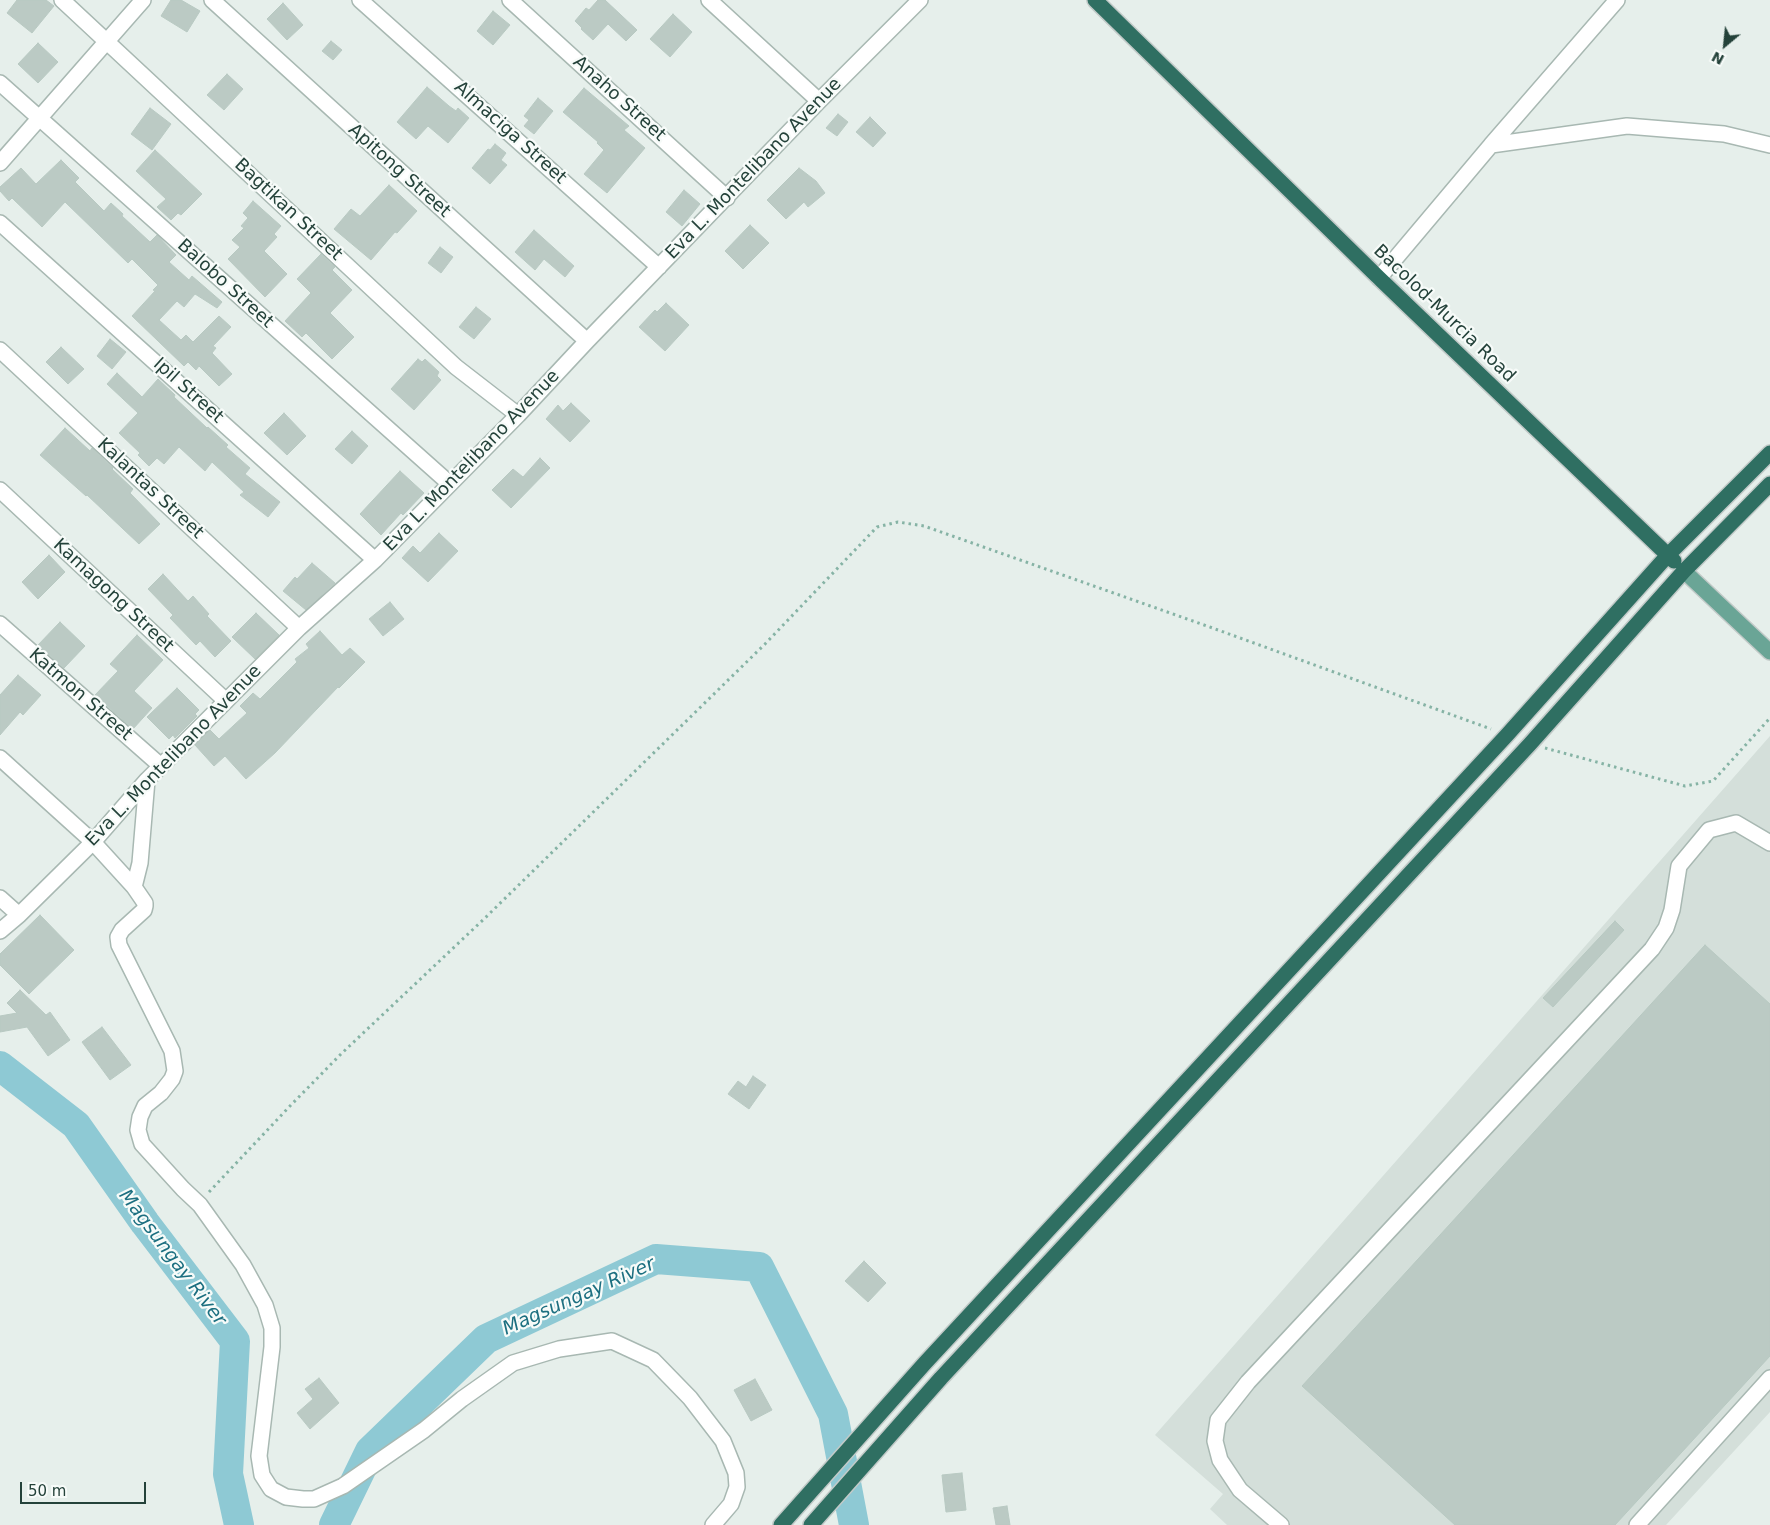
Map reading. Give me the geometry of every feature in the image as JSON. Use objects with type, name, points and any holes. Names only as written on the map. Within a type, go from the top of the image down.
[{"type":"highway","name":"Bacolod-Murcia Road","points":[[1095,0],[1379,278],[1684,571]]},
{"type":"highway","points":[[781,1525],[924,1363],[1507,735],[1668,555],[1770,453]]},
{"type":"highway","points":[[811,1525],[941,1378],[1530,744],[1684,571],[1770,484]]},
{"type":"main road","name":"Bacolod-Murcia Road","points":[[1684,571],[1770,652]]},
{"type":"street","name":"Bagtikan Street","points":[[62,0],[456,367],[518,415]]},
{"type":"street","points":[[0,163],[143,0]]},
{"type":"street","name":"Apitong Street","points":[[212,0],[587,341]]},
{"type":"street","name":"Almaciga Street","points":[[360,0],[659,267]]},
{"type":"street","name":"Anaho Street","points":[[510,0],[727,198]]},
{"type":"street","points":[[709,0],[819,101]]},
{"type":"street","name":"Eva L. Montelibano Avenue","points":[[0,930],[19,915],[93,842],[147,780],[299,628],[375,560],[518,415],[819,101],[920,0]]},
{"type":"street","points":[[1379,278],[1617,0]]},
{"type":"street","name":"Balobo Street","points":[[0,83],[38,119],[450,484]]},
{"type":"street","points":[[1492,145],[1627,126],[1724,134],[1770,145]]},
{"type":"street","name":"Ipil Street","points":[[0,223],[375,560]]},
{"type":"street","name":"Kalantas Street","points":[[0,350],[299,628]]},
{"type":"street","name":"Kamagong Street","points":[[0,490],[226,701]]},
{"type":"street","name":"Katmon Street","points":[[0,624],[161,766]]},
{"type":"street","points":[[0,758],[93,842],[134,887],[145,906],[144,910],[122,930],[118,937],[119,945],[172,1051],[175,1071],[172,1079],[161,1093],[145,1106],[140,1117],[138,1130],[142,1144],[200,1205],[243,1265],[265,1305],[272,1328],[272,1348],[259,1456],[262,1474],[271,1489],[286,1497],[303,1500],[314,1499],[343,1486],[424,1430],[462,1399],[514,1363],[559,1349],[612,1341],[653,1360],[690,1398],[723,1441],[736,1473],[737,1487],[731,1504],[712,1525]]},
{"type":"street","points":[[134,887],[140,863],[147,780]]},
{"type":"street","points":[[1280,1525],[1240,1490],[1220,1460],[1216,1441],[1218,1420],[1248,1382],[1652,949],[1666,928],[1672,910],[1678,866],[1709,830],[1736,823],[1770,842]]},
{"type":"street","points":[[0,898],[19,915]]},
{"type":"street","points":[[1637,1525],[1770,1378]]},
{"type":"path","points":[[200,1205],[212,1187],[296,1100],[765,644],[877,527],[898,522],[924,526],[1216,629],[1507,735]]},
{"type":"path","points":[[1530,744],[1685,786],[1713,781],[1770,718]]},
{"type":"shaded area","points":[[1770,736],[1770,1412],[1666,1525],[1227,1525],[1210,1509],[1223,1494],[1155,1435]]},
{"type":"building","points":[[17,0],[46,0],[54,6],[32,33],[7,13]]},
{"type":"building","points":[[171,0],[181,0],[200,11],[187,32],[161,16]]},
{"type":"building","points":[[598,0],[605,0],[637,30],[626,41],[608,24],[593,40],[575,21],[586,8],[589,10]]},
{"type":"building","points":[[283,3],[303,25],[287,40],[267,19]]},
{"type":"building","points":[[493,11],[510,25],[493,45],[477,31]]},
{"type":"building","points":[[673,14],[692,32],[670,57],[650,39]]},
{"type":"building","points":[[331,41],[342,50],[333,60],[322,51]]},
{"type":"building","points":[[38,43],[58,62],[38,83],[18,64]]},
{"type":"building","points":[[227,74],[243,89],[224,110],[207,95]]},
{"type":"building","points":[[427,87],[449,106],[456,111],[458,108],[469,118],[448,143],[428,126],[416,139],[397,122]]},
{"type":"building","points":[[584,88],[629,126],[624,130],[645,148],[607,193],[584,174],[604,150],[598,142],[563,112]]},
{"type":"building","points":[[538,98],[553,111],[534,134],[524,126],[529,120],[524,116]]},
{"type":"building","points":[[150,108],[171,124],[152,150],[131,134]]},
{"type":"building","points":[[838,114],[848,122],[837,136],[826,128]]},
{"type":"building","points":[[870,117],[886,133],[873,147],[856,132]]},
{"type":"building","points":[[495,144],[506,153],[501,160],[507,165],[490,184],[472,168],[488,149],[490,150]]},
{"type":"building","points":[[155,150],[202,194],[181,215],[178,213],[171,220],[157,207],[166,199],[136,171]]},
{"type":"building","points":[[61,160],[79,178],[75,182],[104,211],[111,203],[150,242],[157,235],[176,255],[169,262],[189,280],[192,276],[222,302],[217,308],[195,294],[184,307],[177,301],[159,320],[181,340],[186,335],[193,342],[219,316],[231,327],[213,346],[216,348],[212,353],[232,374],[219,386],[199,366],[196,370],[188,362],[184,366],[132,316],[155,291],[153,290],[158,285],[132,259],[128,263],[65,202],[42,227],[12,198],[9,201],[0,191],[0,187],[21,168],[36,184]]},
{"type":"building","points":[[799,168],[816,181],[825,193],[808,207],[804,202],[786,219],[767,200]]},
{"type":"building","points":[[389,185],[417,211],[397,233],[395,232],[371,260],[334,229],[351,209],[360,216]]},
{"type":"building","points":[[684,190],[700,204],[682,226],[666,212]]},
{"type":"building","points":[[253,201],[281,226],[274,234],[277,237],[264,251],[287,274],[265,297],[228,259],[240,247],[232,240],[244,228],[241,226],[248,218],[243,213]]},
{"type":"building","points":[[750,225],[769,243],[743,269],[725,251]]},
{"type":"building","points":[[534,230],[574,266],[565,277],[544,259],[535,270],[515,252]]},
{"type":"building","points":[[440,247],[453,257],[441,273],[428,263]]},
{"type":"building","points":[[321,254],[335,267],[332,270],[352,290],[330,313],[354,337],[332,359],[306,333],[302,337],[285,321],[311,293],[297,279]]},
{"type":"building","points":[[666,303],[689,325],[665,351],[639,327],[655,310],[657,312]]},
{"type":"building","points":[[476,307],[491,319],[474,339],[459,327]]},
{"type":"building","points":[[110,339],[126,352],[112,369],[97,356]]},
{"type":"building","points":[[61,347],[84,369],[68,384],[46,362]]},
{"type":"building","points":[[418,359],[422,362],[425,359],[439,372],[437,376],[441,380],[414,410],[391,389]]},
{"type":"building","points":[[117,373],[142,397],[158,379],[175,395],[174,397],[228,445],[226,447],[250,468],[245,474],[280,502],[268,517],[240,495],[244,492],[212,462],[205,471],[179,447],[164,464],[157,458],[149,466],[138,455],[140,453],[119,433],[138,413],[107,384]]},
{"type":"building","points":[[571,403],[590,421],[570,442],[546,419],[558,405],[563,411]]},
{"type":"building","points":[[284,413],[306,436],[287,455],[264,433]]},
{"type":"building","points":[[65,428],[90,451],[92,448],[113,468],[133,489],[130,493],[160,524],[139,544],[87,495],[40,455]]},
{"type":"building","points":[[352,431],[368,446],[352,464],[335,449]]},
{"type":"building","points":[[540,458],[550,468],[511,508],[492,490],[513,469],[523,477]]},
{"type":"building","points":[[400,471],[424,493],[403,515],[401,513],[381,535],[360,514]]},
{"type":"building","points":[[439,533],[458,551],[428,582],[402,558],[413,546],[420,553]]},
{"type":"building","points":[[49,555],[65,572],[38,599],[22,582]]},
{"type":"building","points":[[312,563],[335,583],[306,610],[283,591],[295,577],[297,579]]},
{"type":"building","points":[[163,574],[188,601],[193,596],[209,614],[207,616],[231,641],[215,657],[200,641],[196,645],[170,618],[173,615],[148,589]]},
{"type":"building","points":[[390,602],[404,619],[383,636],[369,619]]},
{"type":"building","points":[[256,613],[279,635],[255,659],[232,637]]},
{"type":"building","points":[[60,622],[85,646],[64,668],[38,645]]},
{"type":"building","points":[[320,631],[342,655],[350,648],[365,662],[338,687],[275,753],[246,779],[225,756],[214,766],[195,745],[210,730],[219,739],[247,713],[240,706],[253,693],[260,699],[297,662],[295,659],[309,648],[306,644]]},
{"type":"building","points":[[137,635],[163,660],[134,691],[152,708],[133,729],[95,695],[118,671],[110,664]]},
{"type":"building","points":[[18,675],[41,695],[23,715],[20,712],[0,735],[0,695]]},
{"type":"building","points":[[177,688],[199,710],[195,714],[197,716],[175,738],[173,735],[169,739],[147,717]]},
{"type":"building","points":[[40,915],[74,950],[29,994],[0,965],[0,954]]},
{"type":"building","points":[[1615,921],[1624,930],[1553,1007],[1543,998]]},
{"type":"building","points":[[1705,945],[1770,1004],[1770,1356],[1615,1525],[1455,1525],[1302,1386]]},
{"type":"building","points":[[20,990],[46,1015],[50,1012],[70,1040],[48,1056],[27,1027],[0,1032],[0,1016],[17,1013],[7,1003]]},
{"type":"building","points":[[102,1027],[131,1065],[110,1080],[82,1042]]},
{"type":"building","points":[[753,1076],[766,1085],[749,1109],[728,1094],[738,1081],[746,1087]]},
{"type":"building","points":[[864,1261],[886,1283],[868,1302],[845,1281]]},
{"type":"building","points":[[319,1378],[339,1403],[310,1429],[297,1413],[313,1399],[305,1389]]},
{"type":"building","points":[[755,1379],[772,1410],[751,1421],[734,1390]]},
{"type":"building","points":[[962,1473],[966,1510],[946,1512],[942,1475]]},
{"type":"building","points":[[1007,1506],[1010,1525],[996,1525],[993,1508]]},
{"type":"waterway","name":"Magsungay River","points":[[0,1066],[76,1125],[145,1223],[235,1341],[228,1474],[239,1525]]},
{"type":"waterway","name":"Magsungay River","points":[[334,1525],[370,1451],[486,1339],[656,1259],[759,1267],[833,1414],[854,1525]]}]
